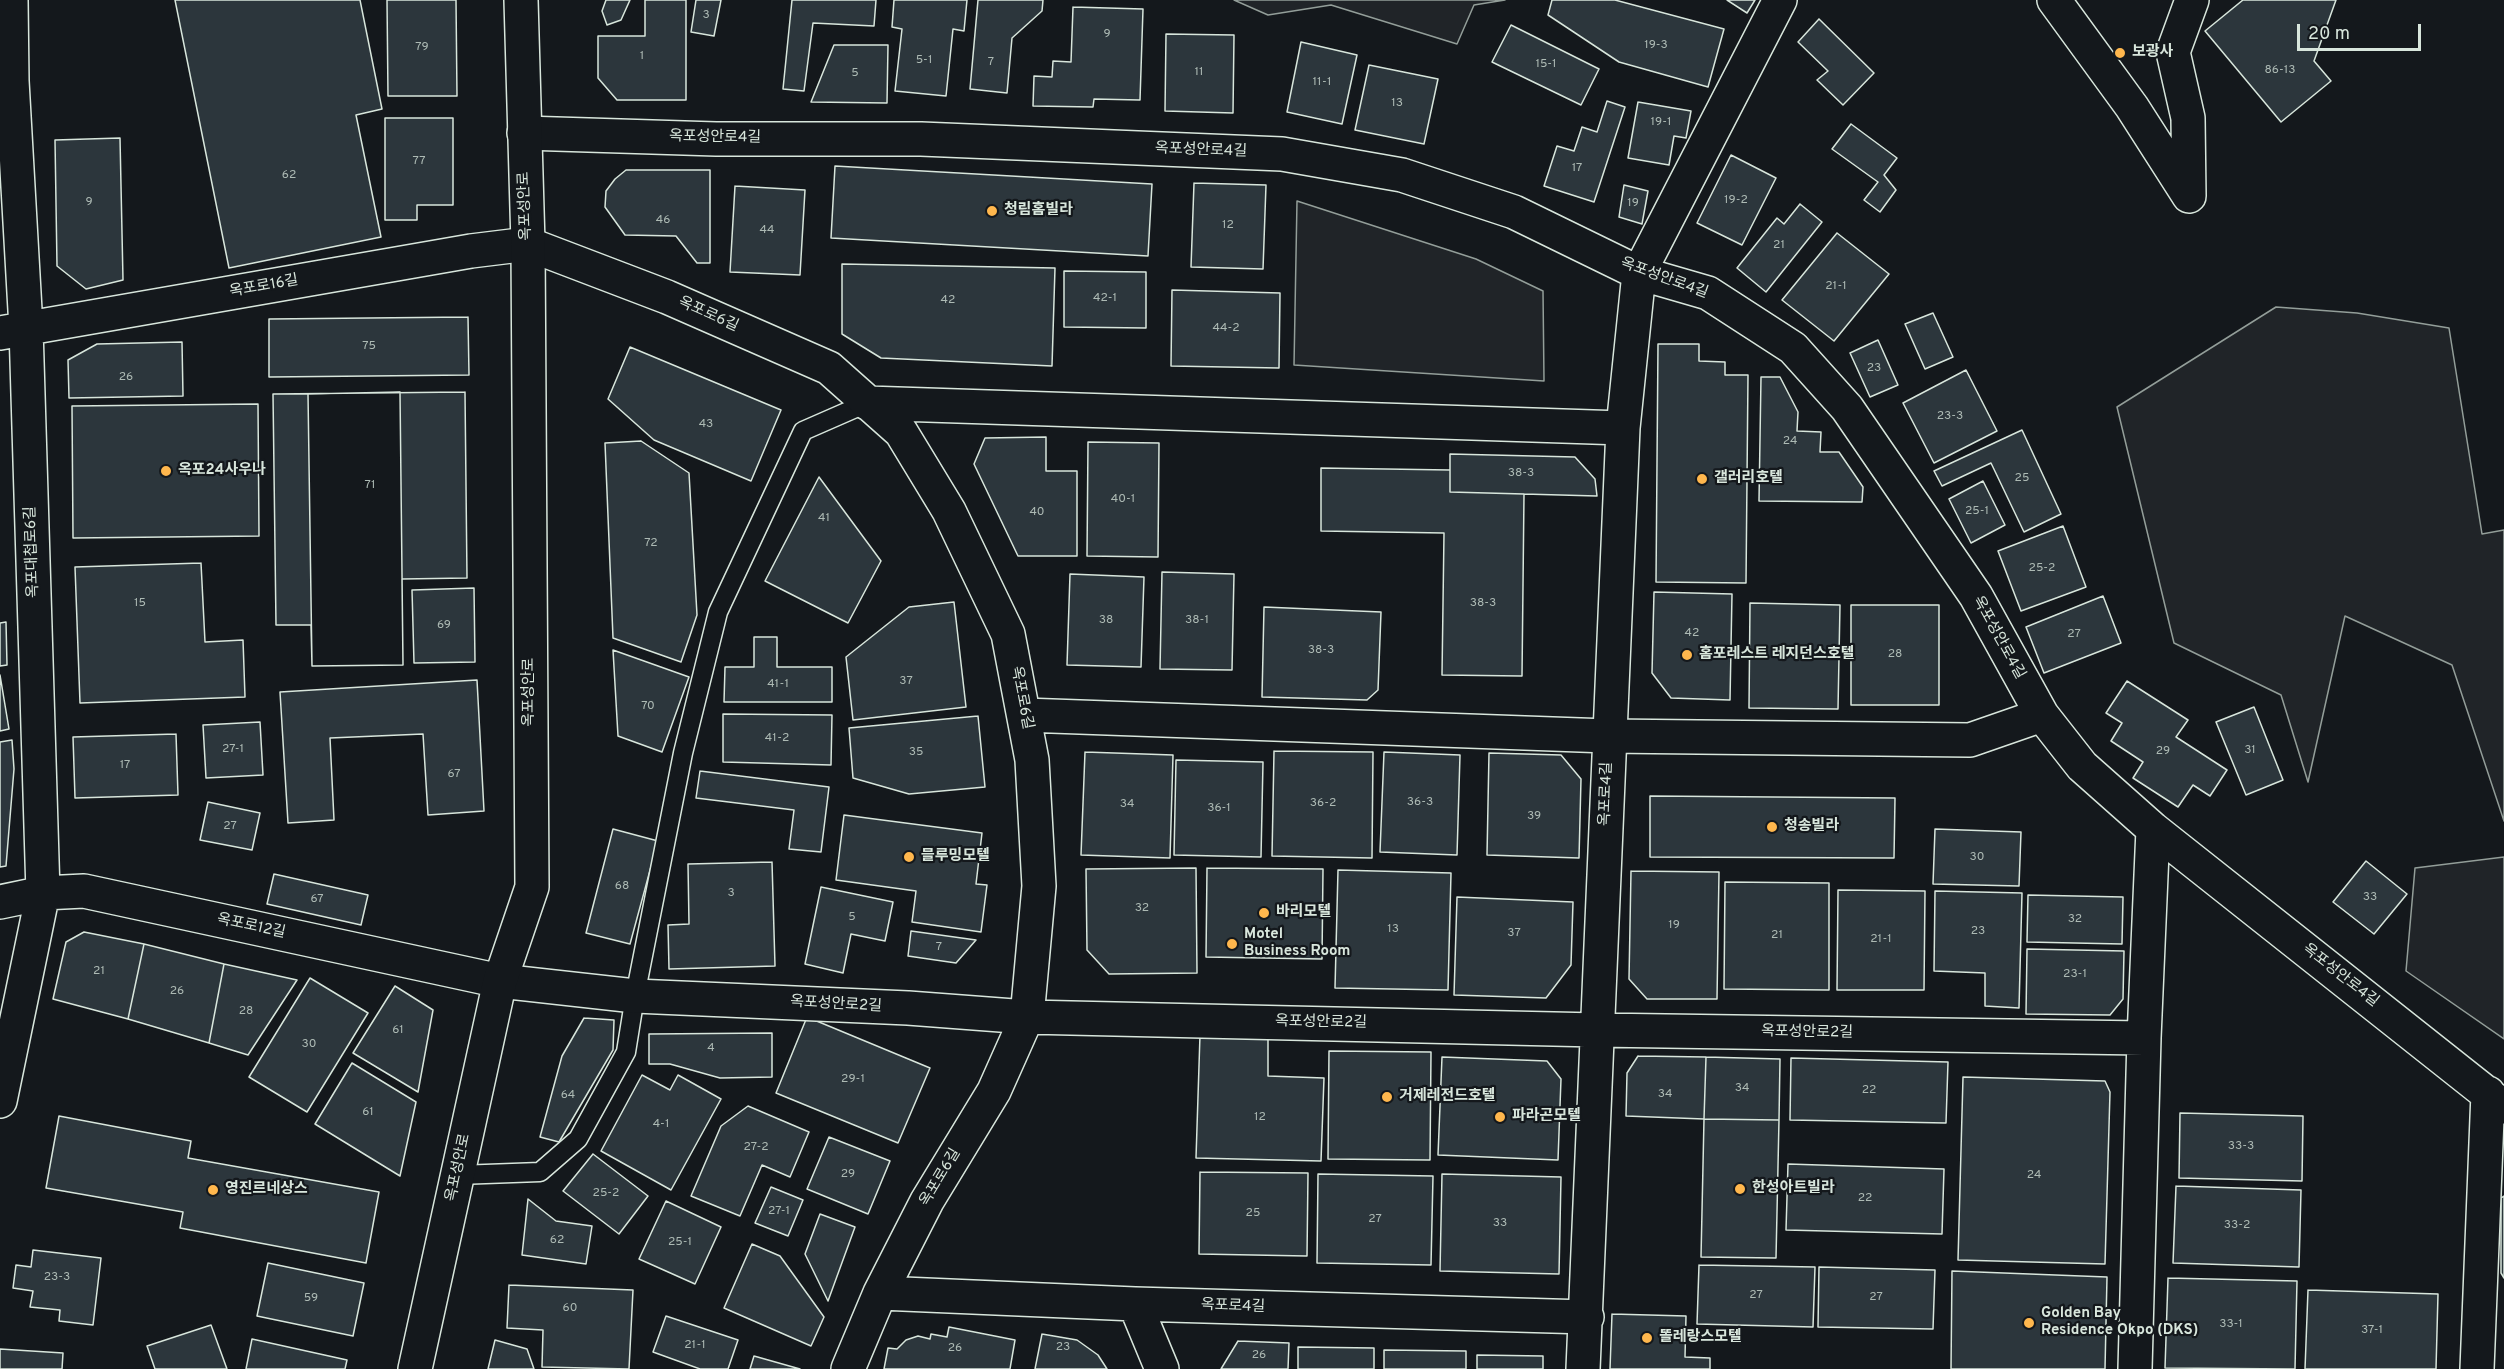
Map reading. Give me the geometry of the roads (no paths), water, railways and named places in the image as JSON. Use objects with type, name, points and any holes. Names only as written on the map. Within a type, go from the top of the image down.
[{"type":"street","name":"옥포대첩로6길","points":[[0,1101],[43,893],[13,331],[6,82],[11,0]]},
{"type":"street","name":"옥포성안로","points":[[415,1369],[500,981],[532,887],[528,244],[521,0]]},
{"type":"street","points":[[1639,273],[1780,0]]},
{"type":"street","points":[[2054,0],[2132,106],[2189,196],[2188,118],[2173,52],[2192,0]]},
{"type":"street","name":"옥포성안로4길","points":[[524,133],[716,139],[921,139],[1282,154],[1402,176],[1514,212],[1639,273],[1708,292],[1793,348],[1848,408],[1976,596],[2042,715],[2082,766],[2153,829],[2496,1100]]},
{"type":"street","name":"옥포로16길","points":[[13,331],[471,250],[528,244]]},
{"type":"street","name":"옥포로6길","points":[[528,244],[667,297],[828,368],[901,432],[949,511],[1008,634],[1032,760],[1039,886],[1027,1017],[994,1091],[927,1201],[880,1293],[848,1369]]},
{"type":"street","name":"옥포로4길","points":[[1583,1369],[1587,1317],[1608,736],[1623,428],[1639,273]]},
{"type":"street","points":[[867,403],[1623,428]]},
{"type":"street","points":[[1024,715],[1608,736],[1970,740],[2042,715]]},
{"type":"street","points":[[2135,1369],[2144,1038],[2153,829]]},
{"type":"street","name":"옥포로12길","points":[[0,903],[43,893],[84,891],[500,981]]},
{"type":"street","name":"옥포성안로2길","points":[[500,981],[635,996],[908,1008],[1027,1017],[1597,1030],[2144,1038]]},
{"type":"street","points":[[2477,1369],[2496,1100]]},
{"type":"street","name":"옥포로4길","points":[[880,1293],[1135,1304],[1587,1317]]},
{"type":"street","points":[[1135,1304],[1162,1369]]},
{"type":"lane","points":[[458,1175],[540,1172],[578,1139],[626,1052],[683,753],[718,612],[803,431],[867,403]]},
{"type":"place","name":"보광사","points":[[2120,53]]},
{"type":"place","name":"청림홈빌라","points":[[992,211]]},
{"type":"place","name":"옥포24사우나","points":[[166,471]]},
{"type":"place","name":"갤러리호텔","points":[[1702,479]]},
{"type":"place","name":"홈포레스트 레지던스호텔","points":[[1687,655]]},
{"type":"place","name":"청송빌라","points":[[1772,827]]},
{"type":"place","name":"믈루밍모텔","points":[[909,857]]},
{"type":"place","name":"바리모텔","points":[[1264,913]]},
{"type":"place","name":"Motel Business Room","points":[[1232,944]]},
{"type":"place","name":"거제레전드호텔","points":[[1387,1097]]},
{"type":"place","name":"파라곤모텔","points":[[1500,1117]]},
{"type":"place","name":"한성아트빌라","points":[[1740,1189]]},
{"type":"place","name":"영진르네상스","points":[[213,1190]]},
{"type":"place","name":"Golden Bay Residence Okpo (DKS)","points":[[2029,1323]]},
{"type":"place","name":"똘레랑스모텔","points":[[1647,1338]]}]
